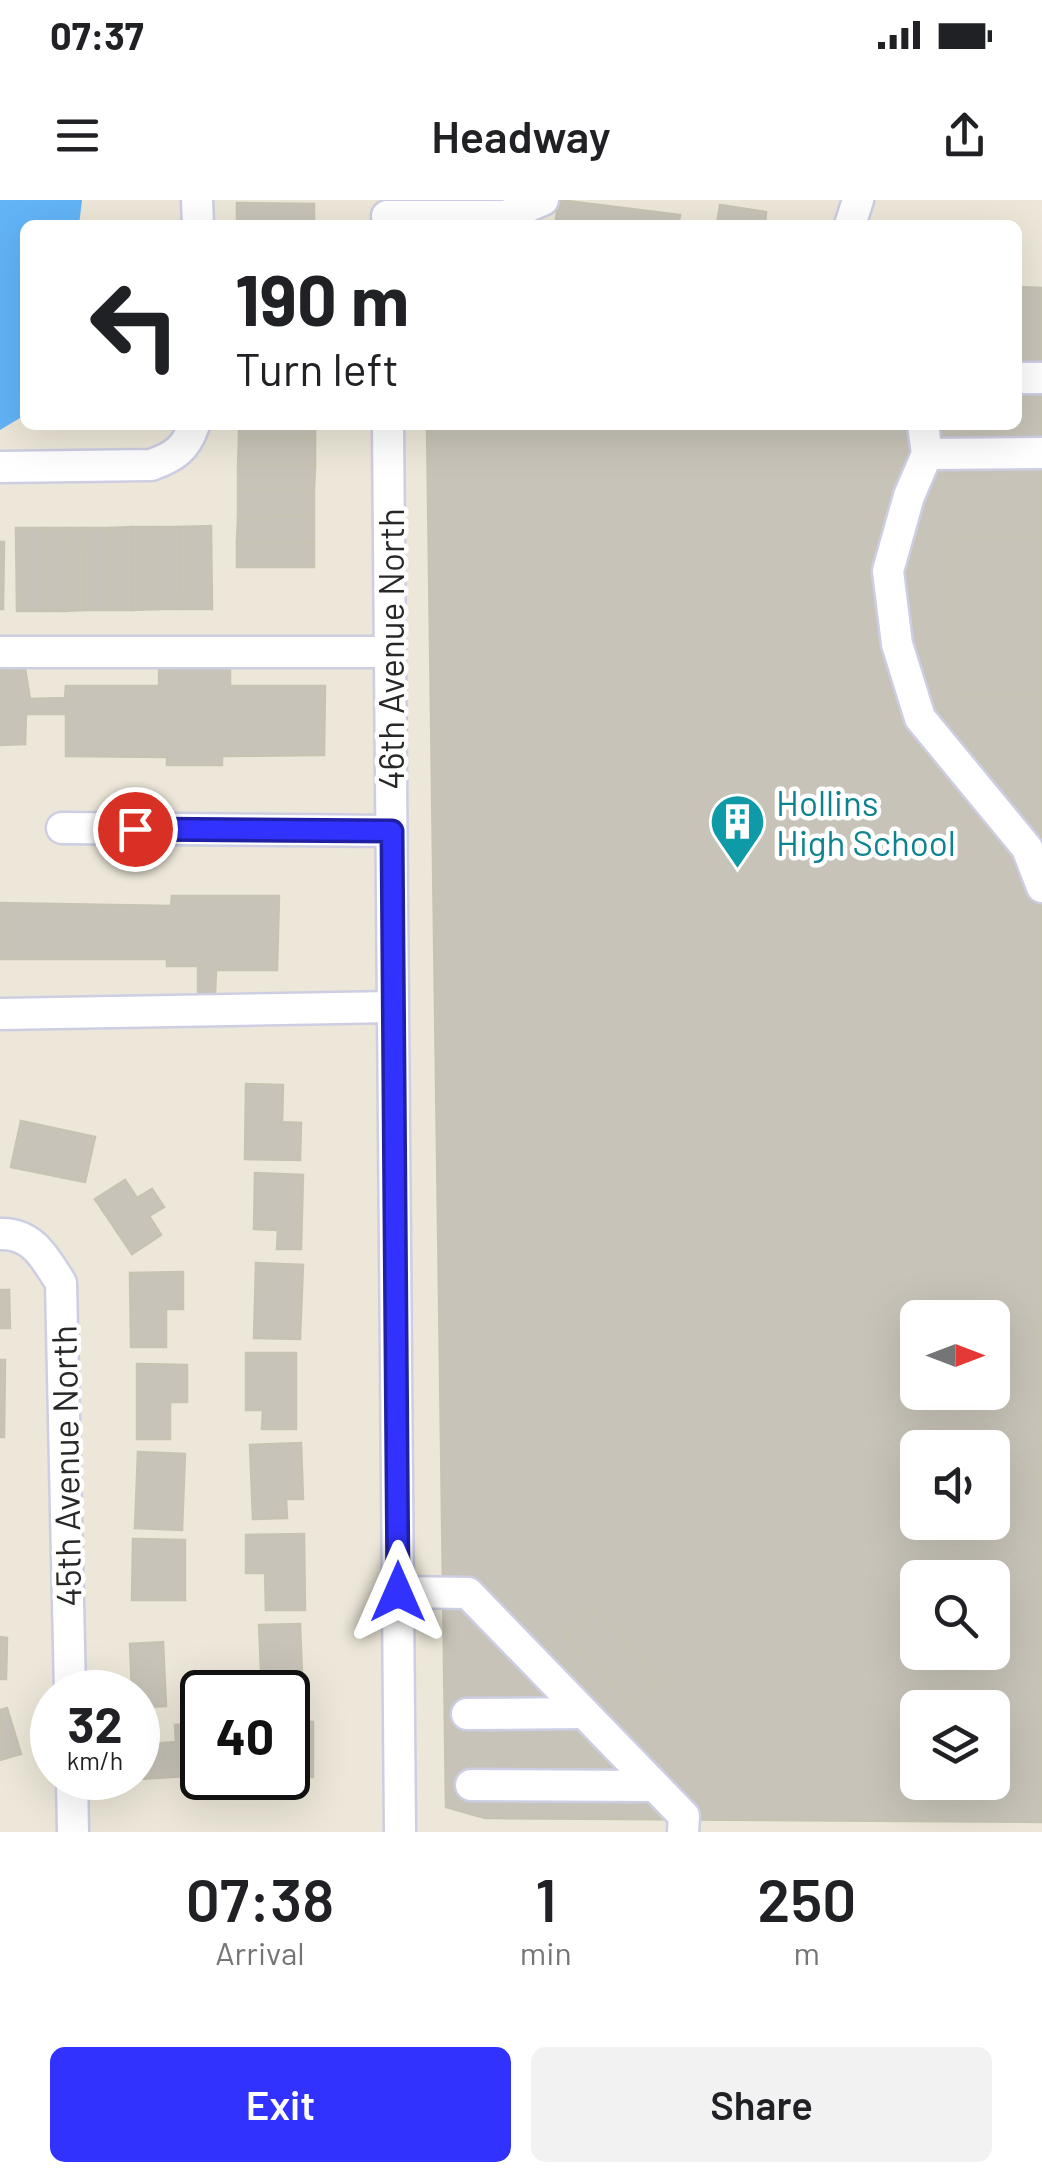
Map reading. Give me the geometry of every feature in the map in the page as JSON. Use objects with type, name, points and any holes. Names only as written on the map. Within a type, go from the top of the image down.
[{"type":"street","points":[[387,214],[530,213]]},
{"type":"street","points":[[0,467],[151,465],[173,458],[189,441],[192,430]]},
{"type":"street","name":"46th Avenue North","points":[[388,430],[400,1832]]},
{"type":"street","points":[[1042,453],[925,439],[888,571],[897,644],[920,718],[1027,848],[1042,887]]},
{"type":"street","points":[[0,652],[390,652]]},
{"type":"street","points":[[62,828],[392,831]]},
{"type":"street","points":[[0,1014],[393,1007]]},
{"type":"street","name":"45th Avenue North","points":[[0,1234],[13,1234],[38,1246],[61,1283],[70,1670]]},
{"type":"street","points":[[398,1592],[468,1593],[684,1816],[684,1832]]},
{"type":"street","points":[[467,1714],[584,1713]]},
{"type":"street","points":[[471,1785],[655,1786]]},
{"type":"street","points":[[72,1800],[73,1832]]},
{"type":"water","points":[[0,200],[82,200],[80,220],[20,220],[20,418],[0,430]]},
{"type":"building","points":[[559,200],[680,215],[679,220],[556,220]]},
{"type":"building","points":[[237,203],[314,204],[314,220],[237,220]]},
{"type":"building","points":[[720,205],[766,212],[765,220],[718,220]]},
{"type":"building","name":"Hollins High School","points":[[1022,287],[1042,288],[1042,1822],[485,1818],[446,1807],[427,430],[1022,430]]},
{"type":"building","points":[[239,430],[315,430],[315,438],[239,438]]},
{"type":"building","points":[[239,438],[315,438],[315,466],[238,466]]},
{"type":"building","points":[[238,466],[315,466],[314,490],[238,491]]},
{"type":"building","points":[[314,490],[314,516],[238,518],[238,491]]},
{"type":"building","points":[[314,516],[314,542],[237,542],[238,518]]},
{"type":"building","points":[[211,526],[212,609],[181,609],[180,527]]},
{"type":"building","points":[[132,527],[133,610],[109,610],[110,528]]},
{"type":"building","points":[[132,527],[159,527],[159,609],[133,610]]},
{"type":"building","points":[[159,527],[180,527],[181,609],[159,609]]},
{"type":"building","points":[[16,528],[46,528],[46,611],[17,611]]},
{"type":"building","points":[[46,528],[65,528],[64,611],[46,611]]},
{"type":"building","points":[[65,528],[83,528],[84,610],[64,611]]},
{"type":"building","points":[[83,528],[110,528],[109,610],[84,610]]},
{"type":"building","points":[[952,537],[1042,537],[1042,695],[952,695]]},
{"type":"building","points":[[0,542],[4,542],[3,609],[0,609]]},
{"type":"building","points":[[237,542],[314,542],[314,567],[237,567]]},
{"type":"building","points":[[159,667],[230,667],[230,686],[325,686],[324,755],[222,756],[222,765],[167,765],[167,757],[66,756],[66,714],[26,714],[25,744],[0,745],[0,668],[25,669],[30,699],[65,698],[66,686],[159,686]]},
{"type":"building","points":[[172,896],[279,896],[277,970],[216,970],[215,994],[198,993],[198,966],[167,966],[167,959],[0,959],[0,903],[171,906]]},
{"type":"building","points":[[246,1084],[283,1085],[282,1122],[301,1123],[300,1160],[245,1159]]},
{"type":"building","points":[[21,1121],[95,1137],[85,1182],[11,1167]]},
{"type":"building","points":[[255,1173],[303,1175],[301,1249],[277,1249],[278,1230],[254,1229]]},
{"type":"building","points":[[125,1180],[137,1198],[152,1189],[164,1207],[149,1216],[161,1235],[132,1254],[95,1199]]},
{"type":"building","points":[[256,1263],[303,1265],[300,1339],[254,1338]]},
{"type":"building","points":[[183,1272],[183,1309],[166,1309],[166,1347],[131,1347],[130,1273]]},
{"type":"building","points":[[0,1290],[9,1290],[10,1328],[0,1328]]},
{"type":"building","points":[[1024,1318],[1042,1337],[1042,1483],[1010,1450],[1010,1430],[990,1430],[971,1410],[1010,1410],[1010,1332]]},
{"type":"building","points":[[246,1353],[296,1353],[296,1429],[262,1429],[263,1410],[246,1410]]},
{"type":"building","points":[[0,1360],[5,1360],[4,1437],[0,1437]]},
{"type":"building","points":[[137,1364],[187,1365],[187,1402],[170,1402],[170,1439],[137,1439]]},
{"type":"building","points":[[301,1443],[303,1499],[286,1499],[287,1518],[253,1519],[250,1445]]},
{"type":"building","points":[[138,1452],[185,1454],[182,1530],[135,1528]]},
{"type":"building","points":[[304,1534],[305,1610],[266,1610],[265,1573],[246,1573],[246,1535]]},
{"type":"building","points":[[133,1539],[185,1540],[185,1600],[132,1600]]},
{"type":"building","points":[[596,1610],[659,1679],[632,1705],[566,1637]]},
{"type":"building","points":[[300,1624],[302,1670],[261,1670],[259,1625]]},
{"type":"building","points":[[0,1637],[7,1638],[6,1679],[0,1679]]},
{"type":"building","points":[[163,1642],[166,1706],[160,1706],[160,1670],[131,1670],[130,1644]]},
{"type":"building","points":[[7,1708],[21,1754],[0,1760],[0,1710]]},
{"type":"building","points":[[310,1722],[313,1722],[310,1777]]},
{"type":"building","points":[[175,1725],[180,1725],[180,1776],[160,1778],[160,1743],[176,1742]]},
{"type":"place","name":"Hollins High School","points":[[737,871]]},
{"type":"route","points":[[135,829],[392,831],[398,1592]]}]
